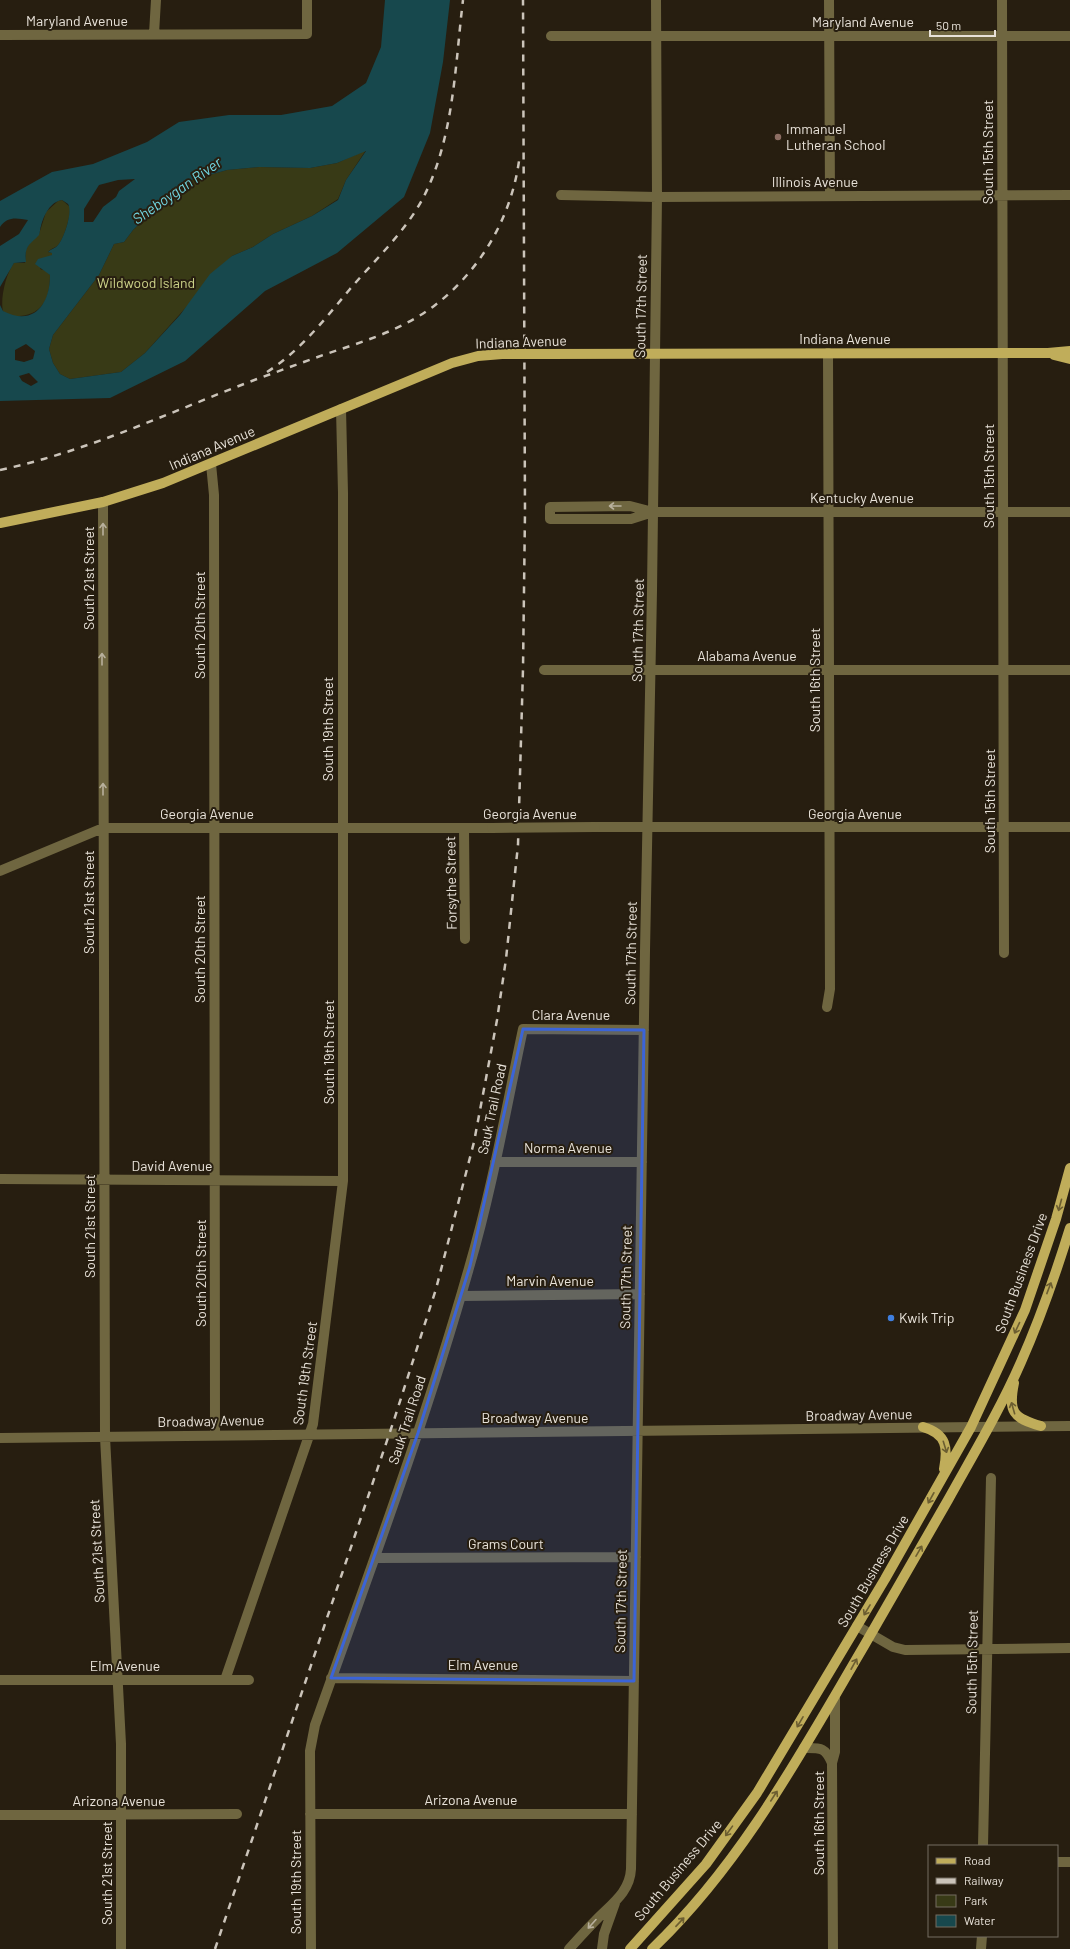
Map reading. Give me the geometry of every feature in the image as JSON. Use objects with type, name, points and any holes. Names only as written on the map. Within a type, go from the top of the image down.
[{"type":"main road","name":"Indiana Avenue","points":[[0,523],[103,502],[163,483],[452,363],[478,356],[502,354],[1048,354],[1070,351]]},
{"type":"main road","name":"Indiana Avenue","points":[[1048,354],[1070,359]]},
{"type":"main road","name":"South Business Drive","points":[[630,1949],[706,1864],[757,1793],[858,1626],[943,1477],[971,1427],[1025,1310],[1056,1219],[1070,1168]]},
{"type":"main road","name":"South Business Drive","points":[[652,1949],[690,1912],[746,1840],[835,1698],[989,1427],[1016,1372],[1059,1262],[1070,1228]]},
{"type":"main road","points":[[1016,1372],[1012,1392],[1012,1408],[1020,1418],[1041,1426]]},
{"type":"main road","points":[[924,1427],[938,1434],[944,1443],[947,1456],[943,1477]]},
{"type":"street","points":[[154,34],[156,0]]},
{"type":"street","name":"Maryland Avenue","points":[[0,35],[307,34],[307,0]]},
{"type":"street","name":"South 17th Street","points":[[569,1949],[599,1917],[615,1903],[624,1892],[631,1874],[644,1030],[654,512],[656,0]]},
{"type":"street","points":[[829,0],[830,196]]},
{"type":"street","name":"South 15th Street","points":[[1002,0],[1004,953]]},
{"type":"street","name":"Maryland Avenue","points":[[551,36],[1070,36]]},
{"type":"street","name":"Illinois Avenue","points":[[561,195],[656,197],[1070,195]]},
{"type":"street","name":"South 16th Street","points":[[827,1007],[830,989],[828,354]]},
{"type":"street","name":"South 19th Street","points":[[225,1680],[314,1420],[343,1181],[344,828],[342,753],[343,493],[341,409]]},
{"type":"street","name":"South 20th Street","points":[[211,464],[214,495],[215,1435]]},
{"type":"street","name":"South 21st Street","points":[[103,502],[104,1437],[121,1744],[121,1949]]},
{"type":"street","name":"Kentucky Avenue","points":[[654,512],[634,519],[550,519],[550,507],[630,506],[654,512],[1070,512]]},
{"type":"street","name":"Alabama Avenue","points":[[544,670],[1070,670]]},
{"type":"street","name":"Georgia Avenue","points":[[0,871],[103,828],[1070,827]]},
{"type":"street","name":"Forsythe Street","points":[[464,828],[465,939]]},
{"type":"street","name":"Clara Avenue","points":[[523,1029],[644,1030]]},
{"type":"street","name":"Sauk Trail Road","points":[[310,1814],[311,1743],[315,1725],[418,1433],[461,1296],[495,1162],[523,1029]]},
{"type":"street","name":"Norma Avenue","points":[[495,1162],[642,1162]]},
{"type":"street","name":"David Avenue","points":[[0,1179],[343,1181]]},
{"type":"street","name":"Marvin Avenue","points":[[461,1296],[640,1294]]},
{"type":"street","name":"Broadway Avenue","points":[[0,1438],[1070,1426]]},
{"type":"street","name":"South 15th Street","points":[[983,1845],[991,1478]]},
{"type":"street","name":"Grams Court","points":[[375,1558],[636,1557]]},
{"type":"street","points":[[858,1626],[893,1647],[907,1650],[1070,1648]]},
{"type":"street","name":"Elm Avenue","points":[[331,1678],[634,1681]]},
{"type":"street","name":"Elm Avenue","points":[[0,1680],[249,1680]]},
{"type":"street","name":"South 16th Street","points":[[833,1949],[832,1763],[835,1752],[835,1698]]},
{"type":"street","points":[[804,1748],[820,1748],[827,1752],[832,1763]]},
{"type":"street","name":"Arizona Avenue","points":[[0,1816],[237,1814]]},
{"type":"street","name":"South 19th Street","points":[[310,1814],[311,1949]]},
{"type":"street","name":"Arizona Avenue","points":[[310,1814],[632,1814]]},
{"type":"street","points":[[1058,1862],[1070,1862]]},
{"type":"street","name":"South 17th Street","points":[[602,1949],[604,1934],[615,1903]]},
{"type":"street","points":[[981,1949],[982,1937]]},
{"type":"highlighted area","points":[[523,1029],[644,1030],[634,1681],[331,1678],[418,1433],[470,1266]]},
{"type":"green space","name":"Wildwood Island","points":[[366,150],[346,180],[338,199],[312,216],[273,234],[253,247],[232,256],[145,353],[121,372],[70,379],[60,374],[53,363],[49,349],[53,335],[99,275],[114,244],[124,242],[133,230],[171,194],[192,180],[227,170],[259,167],[310,168],[337,163]]},
{"type":"green space","points":[[62,200],[70,207],[65,232],[58,245],[48,252],[52,253],[52,255],[40,269],[47,271],[50,275],[47,297],[40,308],[28,315],[16,316],[7,314],[3,311],[2,300],[8,273],[14,263],[25,263],[26,249],[31,241],[39,234],[46,212],[58,201]]},
{"type":"water","points":[[385,0],[450,0],[443,62],[430,133],[404,197],[337,253],[265,291],[185,361],[110,398],[0,401],[0,305],[3,311],[14,315],[23,316],[38,310],[43,303],[47,295],[50,275],[35,264],[38,259],[52,255],[52,253],[48,252],[60,242],[69,218],[69,208],[68,204],[62,200],[51,206],[44,218],[39,235],[28,246],[26,252],[26,262],[14,263],[0,287],[0,246],[19,234],[28,220],[16,218],[9,219],[0,227],[0,201],[52,172],[93,164],[147,142],[179,122],[229,115],[281,115],[332,106],[366,83],[381,47]],"holes":[[[366,151],[346,180],[338,200],[312,216],[273,234],[253,247],[232,256],[210,274],[180,315],[145,353],[121,372],[70,379],[60,374],[53,363],[49,349],[53,335],[99,275],[114,244],[124,242],[133,230],[171,194],[192,180],[227,170],[259,167],[310,168],[337,163]],[[135,179],[119,191],[116,197],[103,207],[93,222],[84,222],[84,209],[99,185],[118,180]],[[26,344],[35,351],[33,359],[24,362],[15,360],[15,350]],[[29,373],[38,382],[31,386],[22,381],[19,376]]]},
{"type":"railway","points":[[267,372],[279,364],[321,323],[398,235],[407,224],[422,200],[433,177],[447,128],[452,102],[463,0]]},
{"type":"railway","points":[[215,1949],[394,1420],[436,1289],[474,1142],[497,1020],[506,959],[518,845],[523,669],[525,512],[523,0]]},
{"type":"railway","points":[[0,470],[33,462],[98,441],[257,379],[380,335],[421,315],[451,292],[466,277],[491,242],[509,203],[519,161]]},
{"type":"place","name":"Immanuel Lutheran School","points":[[778,137]]},
{"type":"place","name":"Kwik Trip","points":[[891,1318]]},
{"type":"water label","name":"Sheboygan River","points":[[177,191]]}]
